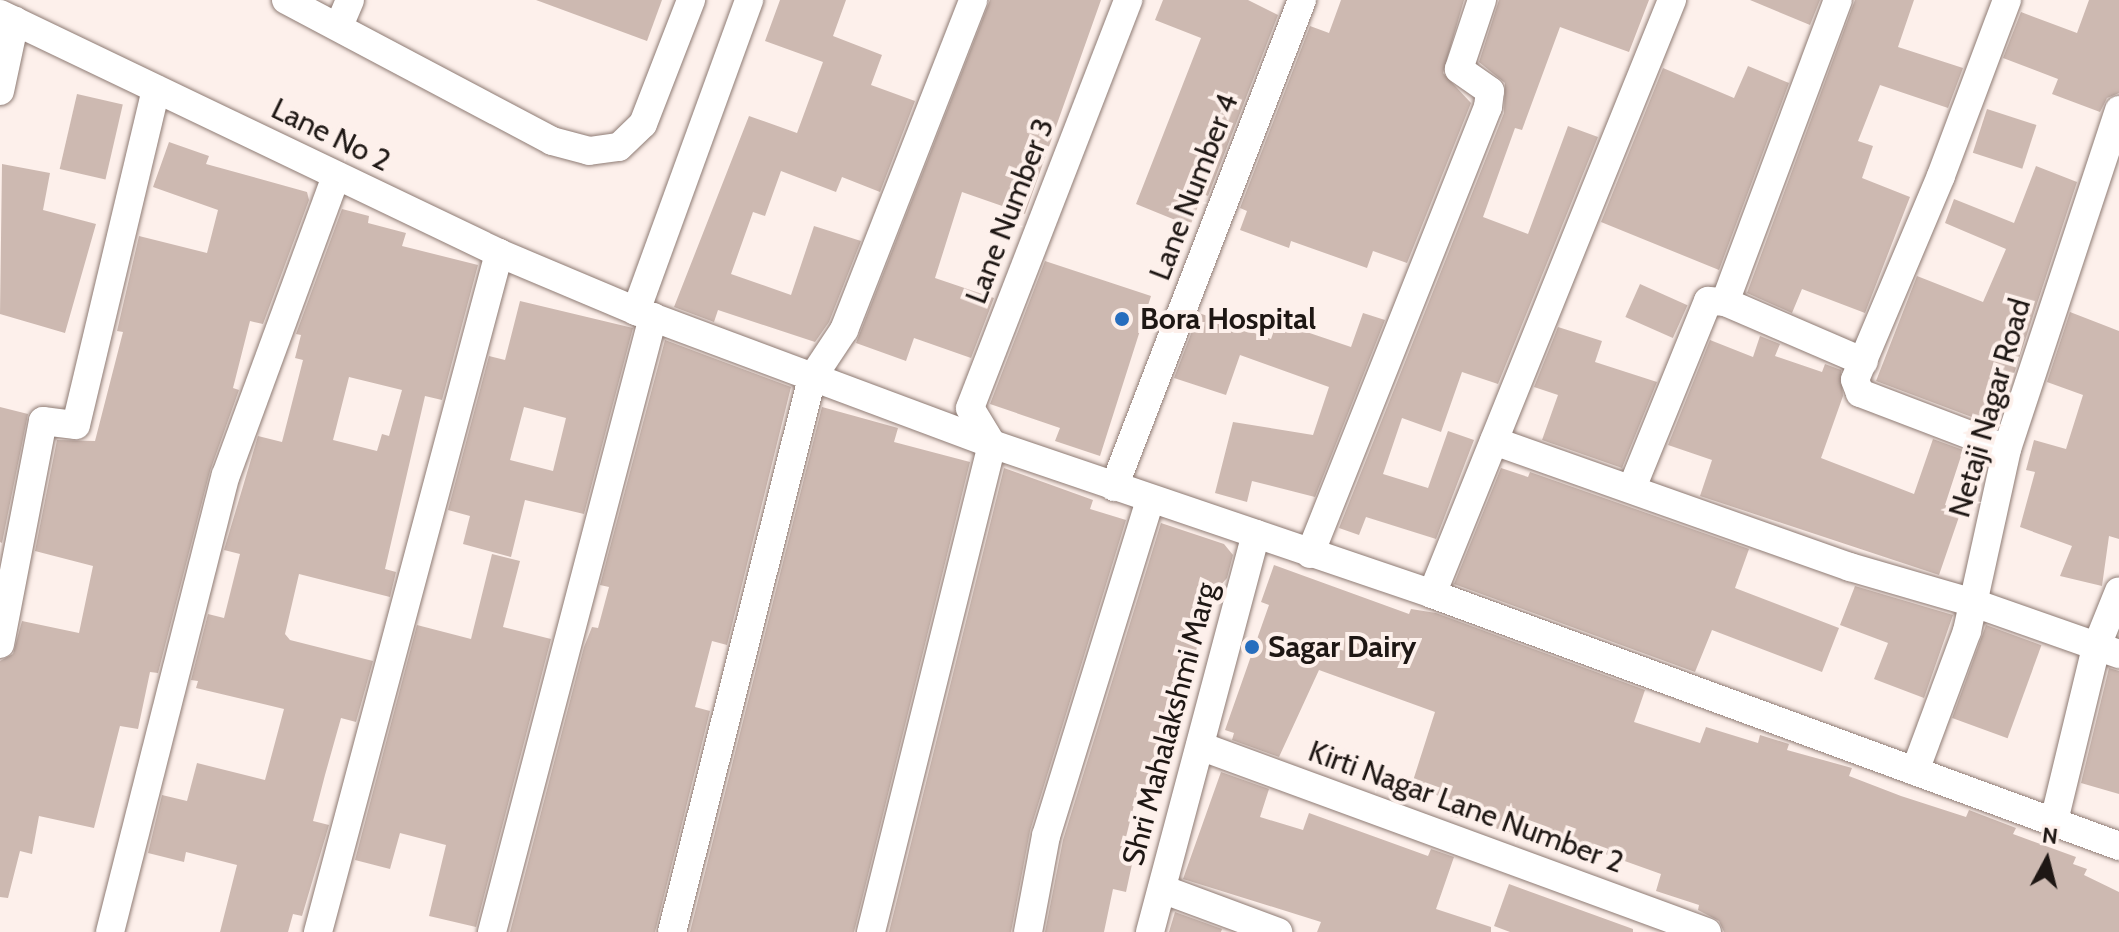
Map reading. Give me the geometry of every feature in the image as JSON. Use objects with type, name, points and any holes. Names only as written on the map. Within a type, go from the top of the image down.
[{"type":"street","points":[[286,0],[552,141],[589,151],[619,147],[643,124],[691,0]]},
{"type":"street","points":[[339,26],[350,0]]},
{"type":"street","points":[[492,932],[644,314],[749,0]]},
{"type":"street","points":[[672,932],[812,378],[844,330],[973,0]]},
{"type":"street","name":"Lane Number 3","points":[[992,444],[970,408],[1128,0]]},
{"type":"street","name":"Lane Number 4","points":[[1114,487],[1302,0]]},
{"type":"street","points":[[1310,554],[1488,107],[1490,91],[1463,76],[1460,55],[1482,0]]},
{"type":"street","points":[[1432,594],[1672,0]]},
{"type":"street","points":[[1725,302],[1838,0]]},
{"type":"street","points":[[2007,0],[1855,380],[1860,393],[2007,449]]},
{"type":"street","points":[[0,91],[7,18]]},
{"type":"street","name":"Lane No 2","points":[[7,18],[499,253],[644,314],[992,444],[1432,594],[2119,846]]},
{"type":"street","points":[[0,644],[43,421],[76,425],[156,89]]},
{"type":"street","name":"Netaji Nagar Road","points":[[1915,771],[1974,603],[2007,449],[2119,110]]},
{"type":"street","points":[[110,932],[226,475],[336,176]]},
{"type":"street","points":[[318,932],[499,253]]},
{"type":"street","points":[[1632,488],[1708,301],[1725,302],[1864,362]]},
{"type":"street","points":[[1494,441],[1850,567],[1974,603],[2108,651]]},
{"type":"street","points":[[871,932],[992,444]]},
{"type":"street","points":[[1028,932],[1046,836],[1150,499]]},
{"type":"street","name":"Shri Mahalakshmi Marg","points":[[1150,932],[1256,534]]},
{"type":"street","points":[[2054,821],[2108,651],[2119,591]]},
{"type":"street","name":"Kirti Nagar Lane Number 2","points":[[1200,746],[1707,932]]},
{"type":"street","points":[[1162,889],[1278,932]]},
{"type":"building","points":[[536,0],[662,0],[647,41]]},
{"type":"building","points":[[780,0],[846,0],[833,36],[882,55],[871,85],[915,101],[880,192],[842,177],[836,192],[781,171],[765,216],[753,212],[731,274],[791,295],[814,226],[861,241],[829,322],[815,342],[718,310],[714,322],[674,307],[749,116],[797,133],[823,62],[765,41]]},
{"type":"building","points":[[990,0],[1101,0],[1025,214],[962,192],[935,278],[994,298],[971,358],[914,338],[906,361],[856,343]]},
{"type":"building","points":[[1163,0],[1248,0],[1278,15],[1208,196],[1203,194],[1190,226],[1136,204],[1201,38],[1155,20]]},
{"type":"building","points":[[1341,0],[1464,0],[1443,73],[1471,103],[1407,263],[1373,251],[1367,268],[1291,241],[1289,248],[1240,230],[1247,211],[1240,208],[1310,26],[1329,33]]},
{"type":"building","points":[[1499,0],[1649,0],[1629,52],[1560,27],[1522,130],[1515,128],[1483,217],[1528,234],[1568,126],[1598,137],[1498,384],[1462,372],[1441,432],[1402,418],[1383,474],[1428,488],[1448,431],[1474,440],[1436,539],[1366,517],[1359,535],[1339,528],[1504,113],[1505,83],[1479,62]]},
{"type":"building","points":[[1750,0],[1820,0],[1810,25]]},
{"type":"building","points":[[1855,0],[1914,0],[1898,47],[1963,68],[1948,108],[1880,85],[1858,141],[1873,146],[1862,178],[1910,197],[1865,313],[1802,289],[1792,313],[1747,293]]},
{"type":"building","points":[[2089,0],[2119,0],[2119,93],[2107,98],[2100,112],[2052,94],[2058,79],[2003,58],[2021,12],[2077,33]]},
{"type":"building","points":[[1748,66],[1789,83],[1719,270],[1601,222],[1663,68],[1734,98]]},
{"type":"building","points":[[77,94],[123,105],[105,180],[60,169]]},
{"type":"building","points":[[1987,109],[2036,125],[2022,169],[1973,153]]},
{"type":"building","points":[[169,142],[209,156],[206,164],[307,192],[309,200],[263,324],[250,321],[233,388],[239,390],[210,471],[158,673],[150,672],[138,729],[120,726],[94,828],[39,816],[32,854],[20,851],[8,898],[0,897],[0,661],[13,654],[22,621],[79,633],[93,566],[35,551],[57,440],[95,441],[123,332],[117,331],[139,236],[207,253],[218,210],[153,187]]},
{"type":"building","points":[[2,164],[50,173],[43,210],[96,224],[65,333],[0,314]]},
{"type":"building","points":[[2036,166],[2077,182],[2009,389],[1998,384],[1985,422],[1876,381],[1917,276],[1983,302],[2006,249],[1945,223],[1954,199],[2014,223]]},
{"type":"building","points":[[342,209],[369,216],[368,223],[406,233],[402,246],[478,265],[442,400],[425,396],[385,569],[396,572],[390,597],[299,574],[285,634],[290,640],[373,661],[356,722],[341,718],[325,775],[313,821],[329,825],[302,916],[293,914],[288,932],[220,932],[237,865],[186,852],[184,862],[148,853],[162,795],[187,801],[197,763],[265,780],[284,709],[196,688],[198,681],[191,680],[208,614],[224,618],[240,554],[224,550],[258,436],[282,442],[303,360],[295,358],[301,335],[296,334]],"holes":[[[349,377],[402,390],[389,436],[382,434],[377,451],[333,440]]]},
{"type":"building","points":[[1045,261],[1151,296],[1100,456],[1055,441],[1060,428],[990,404]]},
{"type":"building","points":[[1640,284],[1688,305],[1673,338],[1625,317]]},
{"type":"building","points":[[520,301],[633,328],[584,514],[525,500],[511,557],[463,544],[470,516],[448,510],[489,356],[505,360]],"holes":[[[524,407],[566,418],[553,471],[510,460]]]},
{"type":"building","points":[[2070,312],[2119,331],[2119,539],[2109,536],[2102,586],[2060,576],[2072,546],[2020,527],[2035,472],[2026,470],[2034,440],[2066,449],[2083,395],[2047,382]]},
{"type":"building","points":[[1199,313],[1271,339],[1277,322],[1351,347],[1363,313],[1385,320],[1315,497],[1252,481],[1247,502],[1215,493],[1233,422],[1313,435],[1329,387],[1240,355],[1226,395],[1174,378]]},
{"type":"building","points":[[1558,327],[1602,341],[1595,362],[1657,382],[1622,468],[1542,440],[1558,395],[1534,387]]},
{"type":"building","points":[[1760,336],[1780,344],[1775,356],[1822,372],[1825,364],[1841,370],[1843,396],[1821,458],[1914,494],[1933,439],[1963,450],[1945,505],[1961,511],[1939,575],[1700,496],[1712,460],[1668,445],[1710,340],[1753,357]]},
{"type":"building","points":[[665,340],[791,387],[727,645],[712,641],[695,707],[710,711],[655,932],[510,932],[584,647],[592,627],[598,628],[609,587],[600,585]]},
{"type":"building","points":[[0,407],[28,414],[2,543],[0,542]]},
{"type":"building","points":[[822,407],[898,428],[894,442],[970,462],[854,932],[690,932]]},
{"type":"building","points":[[1004,468],[1093,500],[1090,509],[1126,520],[1030,831],[1011,932],[889,932]]},
{"type":"building","points":[[1501,468],[1528,477],[1530,472],[1749,549],[1735,588],[1839,628],[1822,672],[1712,630],[1695,672],[1454,584]]},
{"type":"building","points":[[1161,523],[1224,544],[1233,555],[1227,578],[1211,596],[1188,680],[1176,677],[1165,719],[1177,723],[1167,763],[1155,759],[1147,791],[1138,789],[1122,853],[1134,855],[1126,892],[1113,889],[1104,932],[1045,932],[1063,840]]},
{"type":"building","points":[[492,554],[520,561],[503,627],[551,639],[476,927],[429,916],[446,845],[400,833],[390,869],[355,860],[417,625],[471,639]]},
{"type":"building","points":[[1274,565],[1409,614],[1411,609],[1436,613],[1645,690],[1634,722],[1700,743],[1706,727],[1758,743],[1760,735],[1789,744],[1787,750],[1852,768],[1849,776],[1901,796],[1966,817],[1969,810],[2016,828],[2013,834],[2076,857],[2073,864],[2087,869],[2084,875],[2119,892],[2119,932],[1724,932],[1719,921],[1698,910],[1699,905],[1656,891],[1661,874],[1552,835],[1550,843],[1450,816],[1455,801],[1411,787],[1435,712],[1319,670],[1279,757],[1232,740],[1234,733],[1225,730],[1269,605],[1261,602]]},
{"type":"building","points":[[1855,586],[1953,615],[1924,698],[1874,679],[1888,643],[1840,625]]},
{"type":"building","points":[[1986,625],[2041,645],[2008,738],[1952,718]]},
{"type":"building","points":[[2109,668],[2119,671],[2119,794],[2081,783]]},
{"type":"building","points":[[1221,772],[1269,789],[1260,817],[1303,830],[1309,813],[1428,856],[1431,849],[1454,857],[1436,909],[1491,927],[1491,932],[1317,932],[1321,922],[1183,879]]},
{"type":"building","points":[[1509,884],[1633,929],[1633,932],[1510,932],[1494,926]]},
{"type":"building","points":[[1175,912],[1222,929],[1221,932],[1169,932]]},
{"type":"place","name":"Bora Hospital","points":[[1122,319]]},
{"type":"place","name":"Sagar Dairy","points":[[1252,647]]}]
